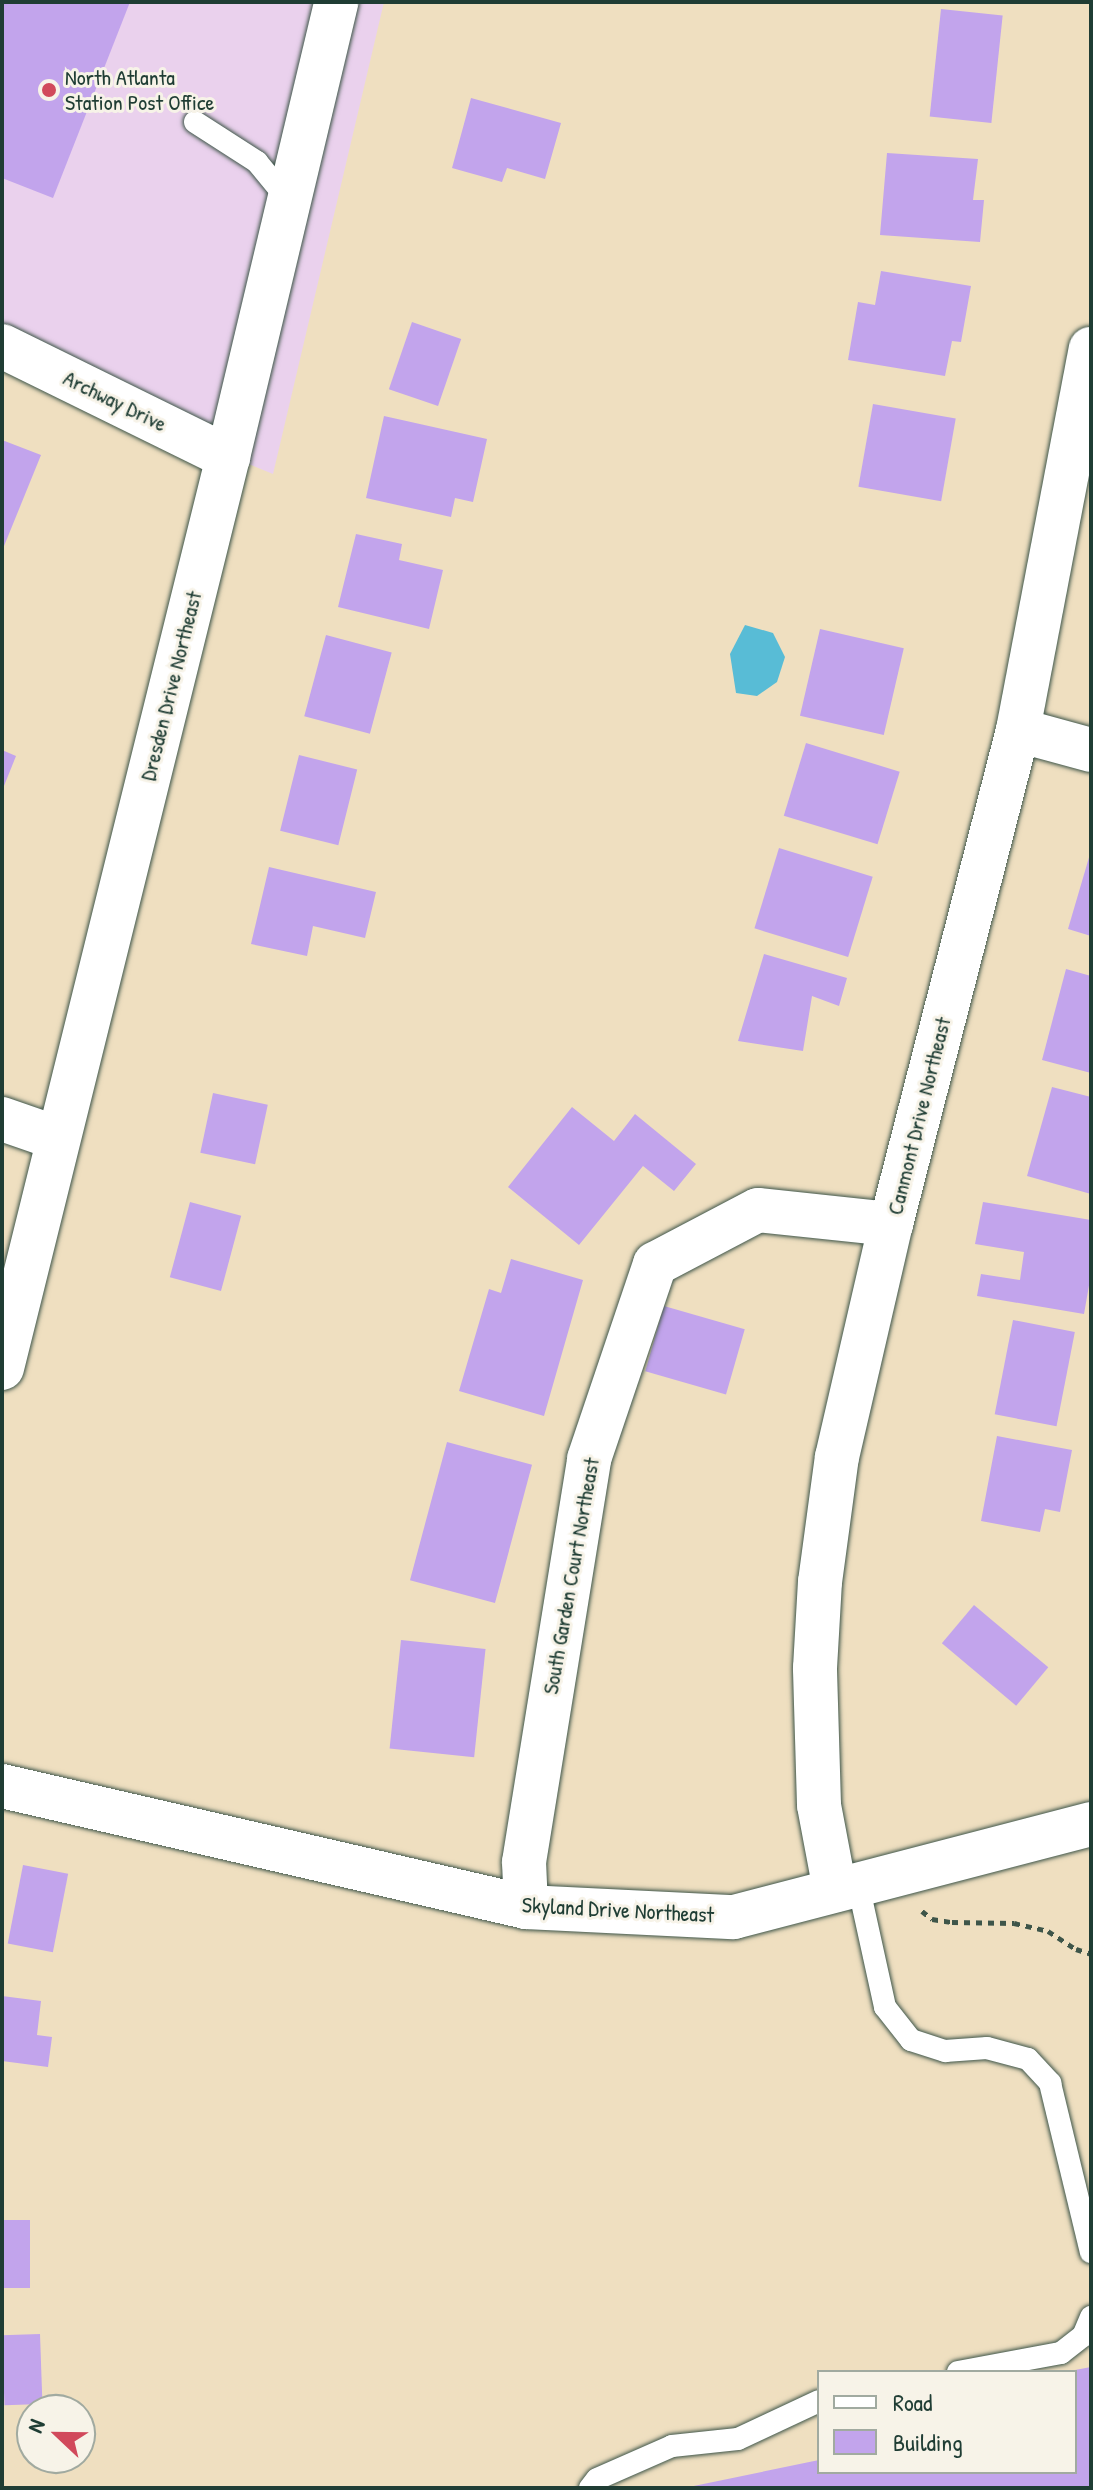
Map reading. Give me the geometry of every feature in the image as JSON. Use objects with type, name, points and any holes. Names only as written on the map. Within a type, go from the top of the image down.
[{"type":"street","name":"Dresden Drive Northeast","points":[[2,1368],[228,457],[336,2]]},
{"type":"street","name":"Archway Drive","points":[[2,346],[228,457]]},
{"type":"street","name":"Canmont Drive Northeast","points":[[846,1887],[819,1805],[815,1668],[820,1582],[837,1457],[891,1224],[1018,730],[1091,349]]},
{"type":"street","points":[[1018,730],[1091,750]]},
{"type":"street","points":[[2,1119],[57,1138]]},
{"type":"street","name":"South Garden Court Northeast","points":[[526,1907],[524,1862],[589,1459],[655,1264],[758,1210],[891,1224]]},
{"type":"street","name":"Skyland Drive Northeast","points":[[2,1786],[526,1907],[734,1917],[1091,1824]]},
{"type":"lane","points":[[195,122],[257,162],[289,201]]},
{"type":"lane","points":[[846,1887],[885,2007],[911,2040],[945,2051],[987,2048],[1028,2059],[1050,2083],[1091,2252]]},
{"type":"lane","points":[[969,2370],[1061,2353],[1083,2336],[1091,2317]]},
{"type":"lane","points":[[590,2488],[597,2479],[672,2446],[738,2439],[817,2402]]},
{"type":"path","points":[[915,1906],[932,1919],[1014,1923],[1048,1931],[1076,1949],[1091,1954]]},
{"type":"shaded area","points":[[2,2],[384,2],[273,474],[2,364]]},
{"type":"water","points":[[745,625],[773,633],[785,657],[777,682],[757,696],[736,693],[730,654]]},
{"type":"building","name":"North Atlanta Station Post Office","points":[[2,2],[130,2],[53,198],[2,178]]},
{"type":"building","points":[[941,9],[1003,15],[991,123],[930,116]]},
{"type":"building","points":[[471,98],[561,123],[545,179],[507,168],[502,182],[452,168]]},
{"type":"building","points":[[887,153],[978,159],[973,200],[984,200],[980,242],[880,235]]},
{"type":"building","points":[[881,271],[971,286],[961,342],[952,341],[945,376],[848,360],[858,302],[875,305]]},
{"type":"building","points":[[412,322],[461,339],[438,406],[389,389]]},
{"type":"building","points":[[873,404],[956,419],[941,501],[858,487]]},
{"type":"building","points":[[384,416],[487,439],[473,502],[455,498],[451,517],[366,498]]},
{"type":"building","points":[[2,440],[41,455],[2,551]]},
{"type":"building","points":[[356,534],[402,544],[399,560],[443,570],[429,629],[338,607]]},
{"type":"building","points":[[820,629],[904,648],[884,735],[800,716]]},
{"type":"building","points":[[326,635],[392,653],[370,734],[304,716]]},
{"type":"building","points":[[806,743],[900,772],[877,844],[784,816]]},
{"type":"building","points":[[2,750],[16,756],[2,791]]},
{"type":"building","points":[[299,755],[357,770],[338,845],[280,831]]},
{"type":"building","points":[[779,848],[873,877],[848,957],[754,928]]},
{"type":"building","points":[[1091,855],[1091,936],[1068,929]]},
{"type":"building","points":[[269,867],[376,892],[365,938],[313,926],[307,956],[251,944]]},
{"type":"building","points":[[764,954],[847,978],[839,1006],[812,996],[803,1051],[738,1041]]},
{"type":"building","points":[[1066,969],[1091,976],[1091,1073],[1042,1060]]},
{"type":"building","points":[[1052,1087],[1091,1097],[1091,1194],[1027,1176]]},
{"type":"building","points":[[213,1093],[268,1105],[255,1164],[200,1153]]},
{"type":"building","points":[[572,1107],[614,1141],[635,1114],[696,1164],[674,1191],[643,1166],[579,1245],[508,1187]]},
{"type":"building","points":[[190,1202],[241,1216],[221,1291],[170,1277]]},
{"type":"building","points":[[983,1202],[1091,1220],[1091,1274],[1084,1314],[977,1296],[981,1274],[1020,1280],[1024,1252],[975,1244]]},
{"type":"building","points":[[511,1259],[583,1280],[544,1416],[459,1391],[489,1289],[501,1293]]},
{"type":"building","points":[[664,1306],[745,1329],[726,1395],[645,1371]]},
{"type":"building","points":[[1013,1320],[1075,1332],[1057,1426],[995,1414]]},
{"type":"building","points":[[997,1436],[1072,1450],[1060,1512],[1045,1509],[1040,1532],[981,1521]]},
{"type":"building","points":[[447,1442],[532,1465],[495,1603],[410,1580]]},
{"type":"building","points":[[974,1605],[1048,1667],[1016,1706],[942,1643]]},
{"type":"building","points":[[401,1640],[486,1649],[474,1757],[390,1748]]},
{"type":"building","points":[[23,1865],[68,1874],[53,1952],[8,1944]]},
{"type":"building","points":[[2,1996],[41,2001],[37,2035],[52,2037],[48,2067],[2,2061]]},
{"type":"building","points":[[2,2220],[30,2220],[30,2288],[2,2288]]},
{"type":"building","points":[[40,2334],[42,2394],[16,2394],[16,2405],[4,2405],[2,2335]]},
{"type":"building","points":[[1091,2367],[1091,2488],[684,2488],[817,2460],[817,2474],[1077,2474],[1075,2370]]},
{"type":"place","name":"North Atlanta Station Post Office","points":[[49,90]]}]
